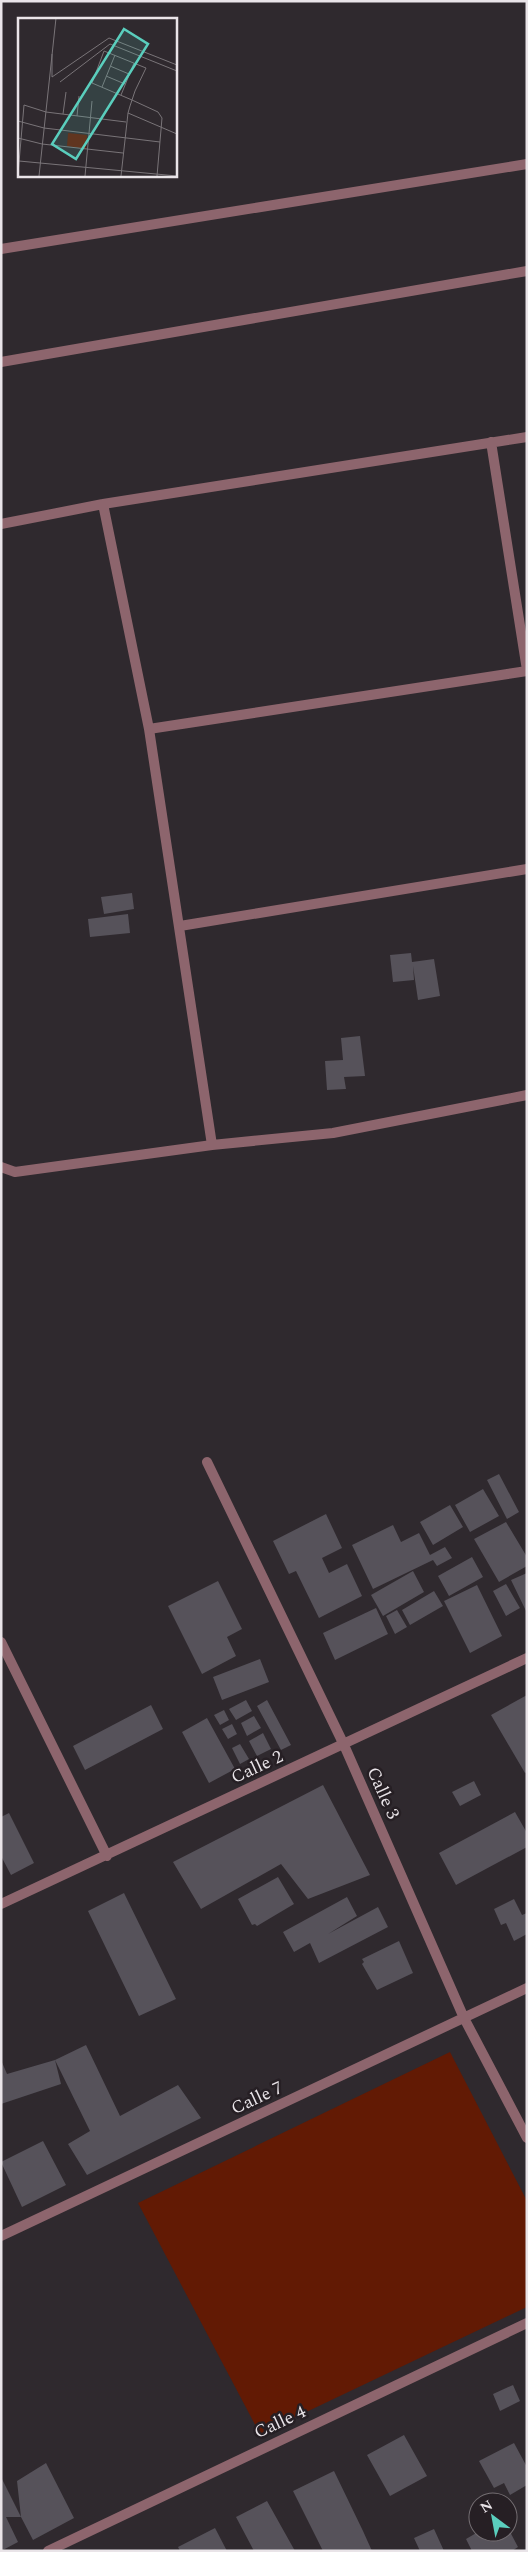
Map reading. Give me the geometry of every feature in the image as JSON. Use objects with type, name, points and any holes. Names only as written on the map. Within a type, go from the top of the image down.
[{"type":"street","points":[[1,249],[527,164]]},
{"type":"street","points":[[1,362],[527,271]]},
{"type":"street","points":[[1,524],[103,504],[527,437]]},
{"type":"street","points":[[149,729],[527,671],[491,442]]},
{"type":"street","points":[[103,504],[149,729],[212,1144]]},
{"type":"street","points":[[180,926],[527,869]]},
{"type":"street","points":[[1,1167],[15,1172],[212,1144],[333,1133],[527,1095]]},
{"type":"street","name":"Calle 3","points":[[207,1462],[344,1745],[464,2018],[527,2138]]},
{"type":"street","points":[[1,1642],[107,1856]]},
{"type":"street","name":"Calle 2","points":[[1,1904],[527,1658]]},
{"type":"street","name":"Calle 7","points":[[1,2236],[527,1988]]},
{"type":"street","name":"Calle 4","points":[[48,2551],[527,2323]]},
{"type":"shaded area","points":[[450,2052],[527,2201],[527,2307],[260,2434],[138,2203]]},
{"type":"building","points":[[132,893],[134,909],[104,914],[101,897]]},
{"type":"building","points":[[128,914],[130,933],[90,937],[88,919]]},
{"type":"building","points":[[411,953],[412,962],[434,959],[440,996],[418,1000],[413,966],[414,980],[393,982],[390,955]]},
{"type":"building","points":[[360,1036],[365,1076],[344,1077],[346,1089],[327,1090],[325,1061],[343,1060],[341,1038]]},
{"type":"building","points":[[499,1474],[519,1512],[507,1519],[487,1480]]},
{"type":"building","points":[[483,1489],[499,1516],[470,1532],[455,1505]]},
{"type":"building","points":[[450,1505],[463,1527],[433,1545],[420,1522]]},
{"type":"building","points":[[326,1514],[342,1548],[322,1558],[329,1573],[347,1564],[362,1596],[319,1618],[296,1571],[289,1574],[273,1541]]},
{"type":"building","points":[[506,1522],[527,1557],[527,1566],[499,1582],[474,1539]]},
{"type":"building","points":[[393,1525],[401,1542],[419,1533],[430,1555],[445,1547],[452,1558],[437,1566],[433,1560],[373,1589],[352,1545]]},
{"type":"building","points":[[472,1557],[483,1577],[449,1596],[438,1576]]},
{"type":"building","points":[[413,1571],[424,1592],[383,1616],[371,1595]]},
{"type":"building","points":[[527,1573],[527,1613],[511,1580]]},
{"type":"building","points":[[218,1581],[242,1629],[227,1637],[236,1656],[202,1674],[168,1606]]},
{"type":"building","points":[[506,1584],[520,1608],[506,1616],[493,1591]]},
{"type":"building","points":[[477,1585],[502,1636],[470,1653],[444,1601]]},
{"type":"building","points":[[434,1591],[443,1606],[410,1625],[402,1610]]},
{"type":"building","points":[[376,1608],[388,1634],[335,1660],[323,1633]]},
{"type":"building","points":[[397,1610],[407,1627],[395,1634],[386,1616]]},
{"type":"building","points":[[260,1659],[269,1682],[222,1700],[213,1677]]},
{"type":"building","points":[[527,1695],[527,1772],[525,1773],[491,1715]]},
{"type":"building","points":[[246,1700],[252,1711],[236,1720],[229,1709]]},
{"type":"building","points":[[267,1700],[291,1745],[281,1750],[257,1706]]},
{"type":"building","points":[[151,1705],[163,1729],[85,1770],[73,1746]]},
{"type":"building","points":[[224,1710],[229,1720],[220,1725],[214,1715]]},
{"type":"building","points":[[254,1716],[261,1728],[247,1736],[241,1723]]},
{"type":"building","points":[[207,1718],[235,1769],[209,1783],[182,1732]]},
{"type":"building","points":[[232,1724],[237,1734],[228,1739],[222,1729]]},
{"type":"building","points":[[263,1733],[271,1749],[257,1756],[249,1741]]},
{"type":"building","points":[[240,1744],[249,1759],[240,1764],[232,1748]]},
{"type":"building","points":[[474,1781],[481,1795],[460,1806],[452,1792]]},
{"type":"building","points":[[323,1785],[370,1875],[308,1899],[281,1864],[201,1909],[173,1862]]},
{"type":"building","points":[[515,1812],[527,1833],[527,1847],[456,1885],[439,1853]]},
{"type":"building","points":[[9,1813],[34,1863],[11,1875],[1,1856],[1,1817]]},
{"type":"building","points":[[278,1877],[294,1904],[257,1926],[255,1924],[252,1925],[238,1899]]},
{"type":"building","points":[[124,1893],[176,1999],[139,2016],[88,1911]]},
{"type":"building","points":[[347,1897],[357,1916],[328,1934],[378,1907],[388,1927],[319,1963],[310,1943],[294,1952],[283,1932]]},
{"type":"building","points":[[514,1899],[522,1915],[527,1913],[527,1934],[514,1941],[506,1923],[501,1925],[494,1909]]},
{"type":"building","points":[[399,1941],[413,1973],[377,1990],[362,1964],[364,1962],[362,1959]]},
{"type":"building","points":[[86,2045],[120,2116],[178,2085],[201,2118],[87,2175],[68,2144],[90,2131],[55,2060]]},
{"type":"building","points":[[1,2060],[7,2074],[55,2060],[61,2084],[1,2104]]},
{"type":"building","points":[[43,2141],[66,2185],[22,2207],[1,2162]]},
{"type":"building","points":[[513,2385],[520,2401],[500,2411],[493,2394]]},
{"type":"building","points":[[404,2435],[427,2476],[390,2496],[367,2455]]},
{"type":"building","points":[[514,2443],[527,2467],[527,2485],[515,2492],[508,2492],[504,2483],[494,2488],[479,2461]]},
{"type":"building","points":[[46,2463],[74,2518],[33,2540],[21,2517],[17,2481]]},
{"type":"building","points":[[334,2471],[372,2551],[323,2551],[293,2491]]},
{"type":"building","points":[[1,2477],[21,2517],[6,2517],[18,2542],[1,2551]]},
{"type":"building","points":[[267,2501],[295,2551],[254,2551],[236,2517]]},
{"type":"building","points":[[215,2528],[227,2551],[180,2551],[178,2547]]},
{"type":"building","points":[[434,2529],[444,2551],[420,2551],[414,2538]]},
{"type":"building","points":[[468,2538],[468,2542],[515,2542],[518,2547],[512,2551],[472,2551],[466,2539]]}]
